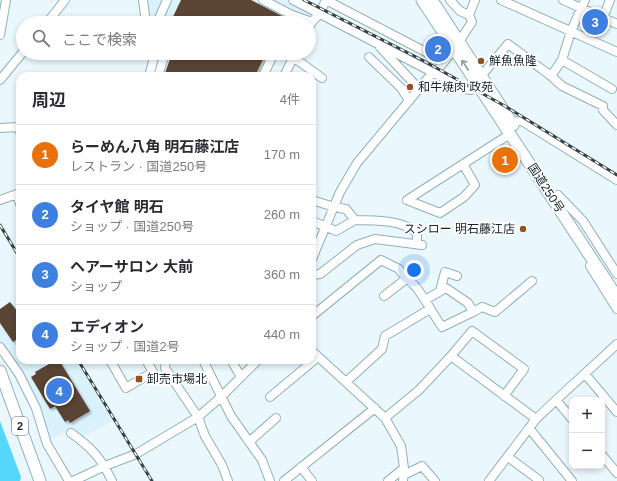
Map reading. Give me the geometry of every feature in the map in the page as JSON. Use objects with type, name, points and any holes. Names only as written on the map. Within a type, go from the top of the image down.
[{"type":"highway","name":"国道250号","points":[[422,0],[457,44]]},
{"type":"highway","name":"国道250号","points":[[432,0],[510,134],[617,297]]},
{"type":"highway","name":"国道250号","points":[[480,81],[511,122],[617,284]]},
{"type":"highway","name":"2","points":[[0,371],[40,481]]},
{"type":"street","points":[[0,35],[6,0]]},
{"type":"street","points":[[52,16],[65,0]]},
{"type":"street","points":[[144,0],[145,16]]},
{"type":"street","points":[[160,16],[167,0]]},
{"type":"street","points":[[263,0],[296,16]]},
{"type":"street","points":[[293,0],[465,89],[471,90],[480,81],[508,44],[562,86],[603,106],[604,110],[617,125]]},
{"type":"street","points":[[316,18],[320,14],[326,0],[443,61]]},
{"type":"street","points":[[316,242],[325,227],[340,192],[357,163],[409,100],[434,73],[472,22],[469,15],[460,10],[450,0]]},
{"type":"street","points":[[469,15],[475,0]]},
{"type":"street","points":[[501,0],[617,52]]},
{"type":"street","points":[[563,0],[617,24]]},
{"type":"street","points":[[551,76],[562,60],[571,31],[585,0]]},
{"type":"street","points":[[603,18],[610,0]]},
{"type":"street","points":[[375,42],[419,89]]},
{"type":"street","points":[[369,58],[400,88],[409,100]]},
{"type":"street","points":[[1,77],[16,60]]},
{"type":"street","points":[[150,72],[153,60]]},
{"type":"street","points":[[159,72],[163,60]]},
{"type":"street","points":[[264,72],[270,60]]},
{"type":"street","points":[[286,72],[292,60]]},
{"type":"street","points":[[300,60],[315,72]]},
{"type":"street","points":[[562,60],[612,89]]},
{"type":"street","points":[[316,73],[322,78]]},
{"type":"street","points":[[511,122],[522,121],[617,180]]},
{"type":"street","points":[[0,128],[16,128]]},
{"type":"street","points":[[463,164],[475,185],[464,197],[440,213],[407,200],[420,192],[463,164],[510,134]]},
{"type":"street","points":[[0,200],[16,195]]},
{"type":"street","points":[[558,195],[583,221],[617,274]]},
{"type":"street","points":[[316,201],[346,209],[355,220]]},
{"type":"street","points":[[561,210],[562,221],[617,309]]},
{"type":"street","points":[[316,224],[336,231],[355,220],[390,222],[411,228],[417,233],[419,245],[375,239],[357,245],[320,274],[316,274]]},
{"type":"street","points":[[316,313],[381,260],[399,269],[402,275],[414,285],[442,327],[482,307],[495,312],[532,281]]},
{"type":"street","points":[[440,291],[446,272],[457,276]]},
{"type":"street","points":[[384,296],[406,279]]},
{"type":"street","points":[[425,300],[446,288],[468,303],[473,312]]},
{"type":"street","points":[[346,382],[382,349],[385,336],[430,309]]},
{"type":"street","points":[[385,418],[420,390],[472,331],[524,368],[504,396]]},
{"type":"street","points":[[615,346],[617,356]]},
{"type":"street","points":[[491,480],[536,419],[615,346]]},
{"type":"street","points":[[0,347],[19,374],[36,408],[47,444],[69,481]]},
{"type":"street","points":[[316,355],[385,418],[401,446],[404,475]]},
{"type":"street","points":[[451,356],[536,419]]},
{"type":"street","points":[[112,364],[126,388],[166,364],[198,417],[205,436],[222,465],[228,481]]},
{"type":"street","points":[[148,364],[153,372]]},
{"type":"street","points":[[205,364],[231,416],[262,460],[270,481]]},
{"type":"street","points":[[233,364],[241,377]]},
{"type":"street","points":[[73,481],[136,454],[198,417],[221,397],[254,364]]},
{"type":"street","points":[[270,397],[305,364]]},
{"type":"street","points":[[585,374],[617,412]]},
{"type":"street","points":[[556,400],[569,415]]},
{"type":"street","points":[[284,481],[375,408]]},
{"type":"street","points":[[249,442],[276,418]]},
{"type":"street","points":[[529,428],[572,481]]},
{"type":"street","points":[[71,433],[93,450],[105,466],[112,481]]},
{"type":"street","points":[[508,457],[539,480]]},
{"type":"street","points":[[605,459],[617,473]]},
{"type":"street","points":[[388,481],[422,466],[435,481]]},
{"type":"street","points":[[301,467],[312,481]]},
{"type":"shaded area","points":[[146,0],[286,0],[312,12],[310,16],[147,16]]},
{"type":"shaded area","points":[[16,312],[16,364],[78,364],[113,421],[82,437],[72,429],[49,440],[22,375],[0,342],[0,323]]},
{"type":"water","points":[[0,421],[21,477],[20,481],[0,481]]},
{"type":"building","points":[[181,0],[251,0],[282,16],[173,16]]},
{"type":"building","points":[[170,60],[263,60],[257,72],[165,72]]},
{"type":"building","points":[[10,302],[16,310],[16,340],[13,342],[0,323],[0,309]]},
{"type":"building","points":[[49,364],[61,364],[90,411],[70,423],[68,420],[65,422],[55,406],[50,409],[31,377],[36,374],[35,372]]},
{"type":"railway","points":[[304,0],[422,60],[503,105],[617,175]]},
{"type":"railway","points":[[0,225],[16,251]]},
{"type":"railway","points":[[80,364],[152,481]]},
{"type":"place","name":"ヘアーサロン 大前","points":[[595,22]]},
{"type":"place","name":"タイヤ館 明石","points":[[438,49]]},
{"type":"place","name":"鮮魚魚隆","points":[[481,61]]},
{"type":"place","name":"和牛焼肉 政苑","points":[[410,87]]},
{"type":"place","name":"らーめん八角 明石藤江店","points":[[505,160]]},
{"type":"place","name":"スシロー 明石藤江店","points":[[523,229]]},
{"type":"place","name":"卸売市場北","points":[[139,379]]},
{"type":"place","name":"エディオン","points":[[59,391]]}]
